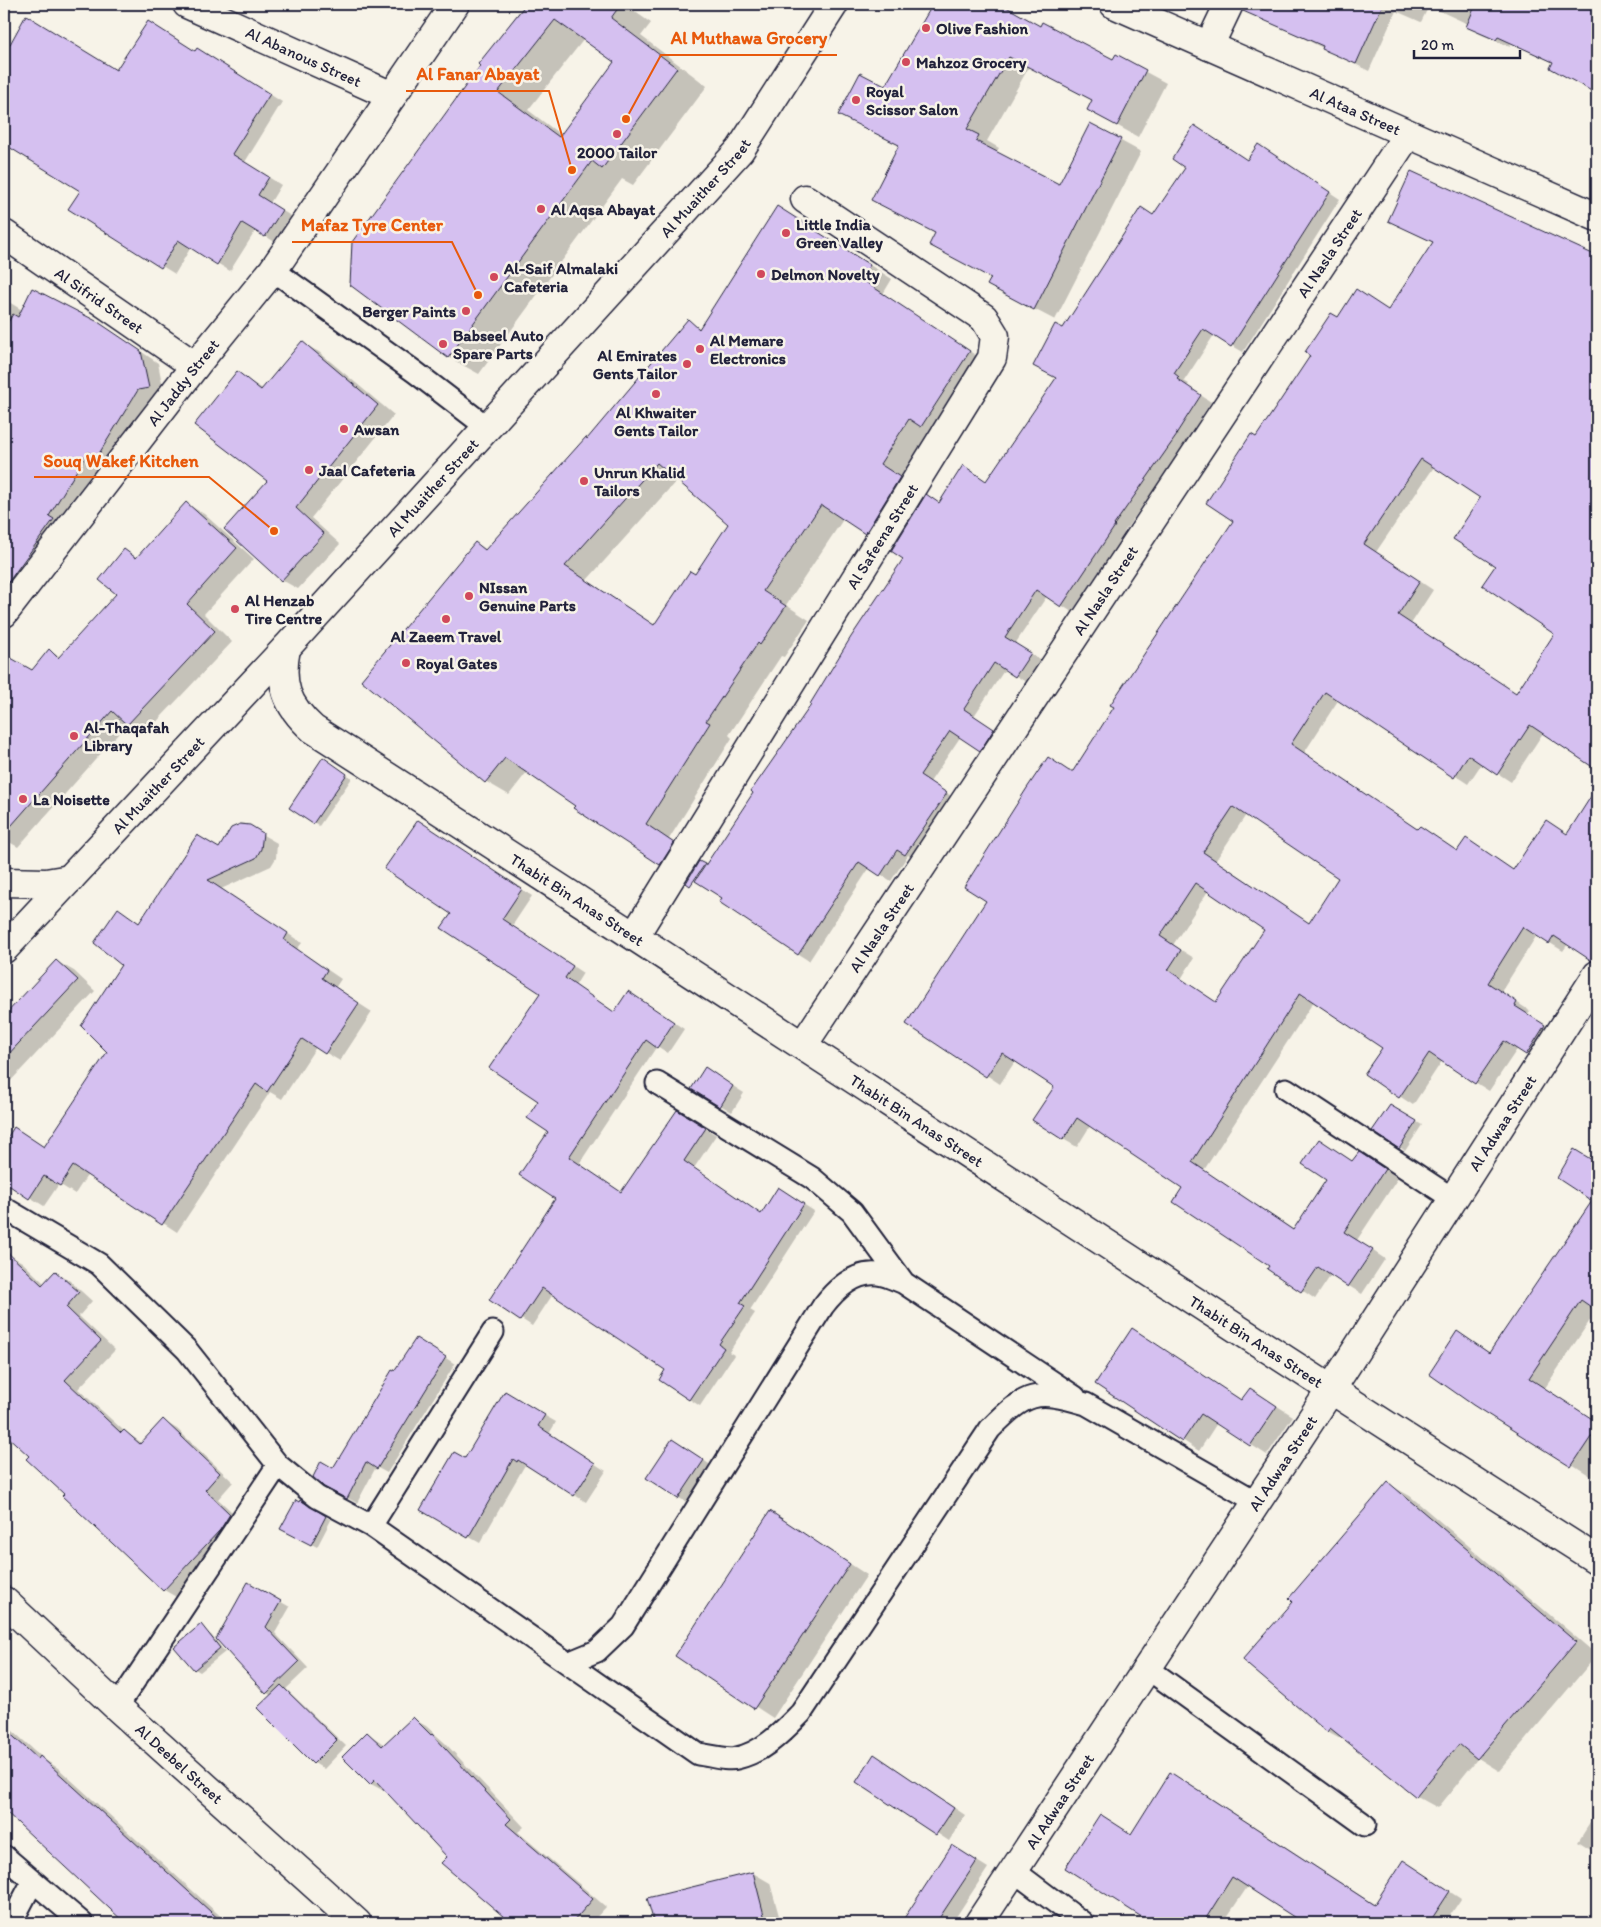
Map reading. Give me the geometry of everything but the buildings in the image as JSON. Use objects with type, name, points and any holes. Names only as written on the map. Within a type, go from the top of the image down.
[{"type":"street","name":"Al Abanous Street","points":[[187,4],[392,96]]},
{"type":"street","name":"Al Jaddy Street","points":[[4,613],[195,366],[273,270],[455,4]]},
{"type":"street","name":"Al Muaither Street","points":[[4,949],[286,648],[740,150],[834,4]]},
{"type":"street","name":"Al Ataa Street","points":[[1114,4],[1597,217]]},
{"type":"street","points":[[1209,46],[1229,4]]},
{"type":"street","name":"Al Nasla Street","points":[[803,1045],[1408,134]]},
{"type":"street","name":"Al Safeena Street","points":[[635,935],[992,358],[995,336],[984,318],[805,199]]},
{"type":"street","name":"Al Sifrid Street","points":[[4,234],[195,366]]},
{"type":"street","name":"Thabit Bin Anas Street","points":[[286,648],[282,666],[284,684],[294,710],[313,730],[635,935],[1330,1390],[1597,1560]]},
{"type":"street","points":[[4,882],[46,884],[70,879]]},
{"type":"street","name":"Al Adwaa Street","points":[[979,1923],[1257,1502],[1597,975]]},
{"type":"street","name":"Al Deebel Street","points":[[4,1601],[117,1707],[357,1923]]},
{"type":"lane","points":[[273,270],[415,372],[488,428]]},
{"type":"lane","points":[[657,1083],[812,1178],[852,1212],[904,1283]]},
{"type":"lane","points":[[1286,1089],[1453,1199]]},
{"type":"lane","points":[[4,1208],[99,1264],[187,1350],[278,1465],[316,1496],[371,1526],[698,1754],[736,1759],[762,1748],[780,1734],[801,1713],[990,1429],[1015,1404],[1033,1396],[1057,1396],[1086,1404]]},
{"type":"lane","points":[[568,1663],[597,1651],[623,1626],[822,1306],[837,1288],[856,1277],[878,1274],[904,1283],[1086,1404],[1257,1502]]},
{"type":"lane","points":[[371,1526],[492,1332]]},
{"type":"lane","points":[[117,1707],[278,1465]]},
{"type":"lane","points":[[1147,1668],[1365,1825]]},
{"type":"lane","points":[[4,1856],[82,1923]]},
{"type":"lane","points":[[1014,1871],[1083,1923]]},
{"type":"lane","points":[[11,1923],[33,1881]]},
{"type":"place","name":"Olive Fashion","points":[[926,28]]},
{"type":"place","name":"Mahzoz Grocery","points":[[906,62]]},
{"type":"place","name":"Royal Scissor Salon","points":[[856,100]]},
{"type":"place","name":"Al Muthawa Grocery","points":[[626,119]]},
{"type":"place","name":"2000 Tailor","points":[[617,134]]},
{"type":"place","name":"Al Fanar Abayat","points":[[572,170]]},
{"type":"place","name":"Al Aqsa Abayat","points":[[541,209]]},
{"type":"place","name":"Little India Green Valley","points":[[786,233]]},
{"type":"place","name":"Delmon Novelty","points":[[761,274]]},
{"type":"place","name":"Al-Saif Almalaki Cafeteria","points":[[494,277]]},
{"type":"place","name":"Mafaz Tyre Center","points":[[478,295]]},
{"type":"place","name":"Berger Paints","points":[[466,311]]},
{"type":"place","name":"Babseel Auto Spare Parts","points":[[443,344]]},
{"type":"place","name":"Al Memare Electronics","points":[[700,349]]},
{"type":"place","name":"Al Emirates Gents Tailor","points":[[687,364]]},
{"type":"place","name":"Al Khwaiter Gents Tailor","points":[[656,394]]},
{"type":"place","name":"Awsan","points":[[344,429]]},
{"type":"place","name":"Jaal Cafeteria","points":[[309,470]]},
{"type":"place","name":"Unrun Khalid Tailors","points":[[584,481]]},
{"type":"place","name":"Souq Wakef Kitchen","points":[[274,531]]},
{"type":"place","name":"NIssan Genuine Parts","points":[[469,596]]},
{"type":"place","name":"Al Henzab Tire Centre","points":[[235,609]]},
{"type":"place","name":"Al Zaeem Travel","points":[[446,619]]},
{"type":"place","name":"Royal Gates","points":[[406,663]]},
{"type":"place","name":"Al-Thaqafah Library","points":[[74,736]]},
{"type":"place","name":"La Noisette","points":[[23,799]]}]
